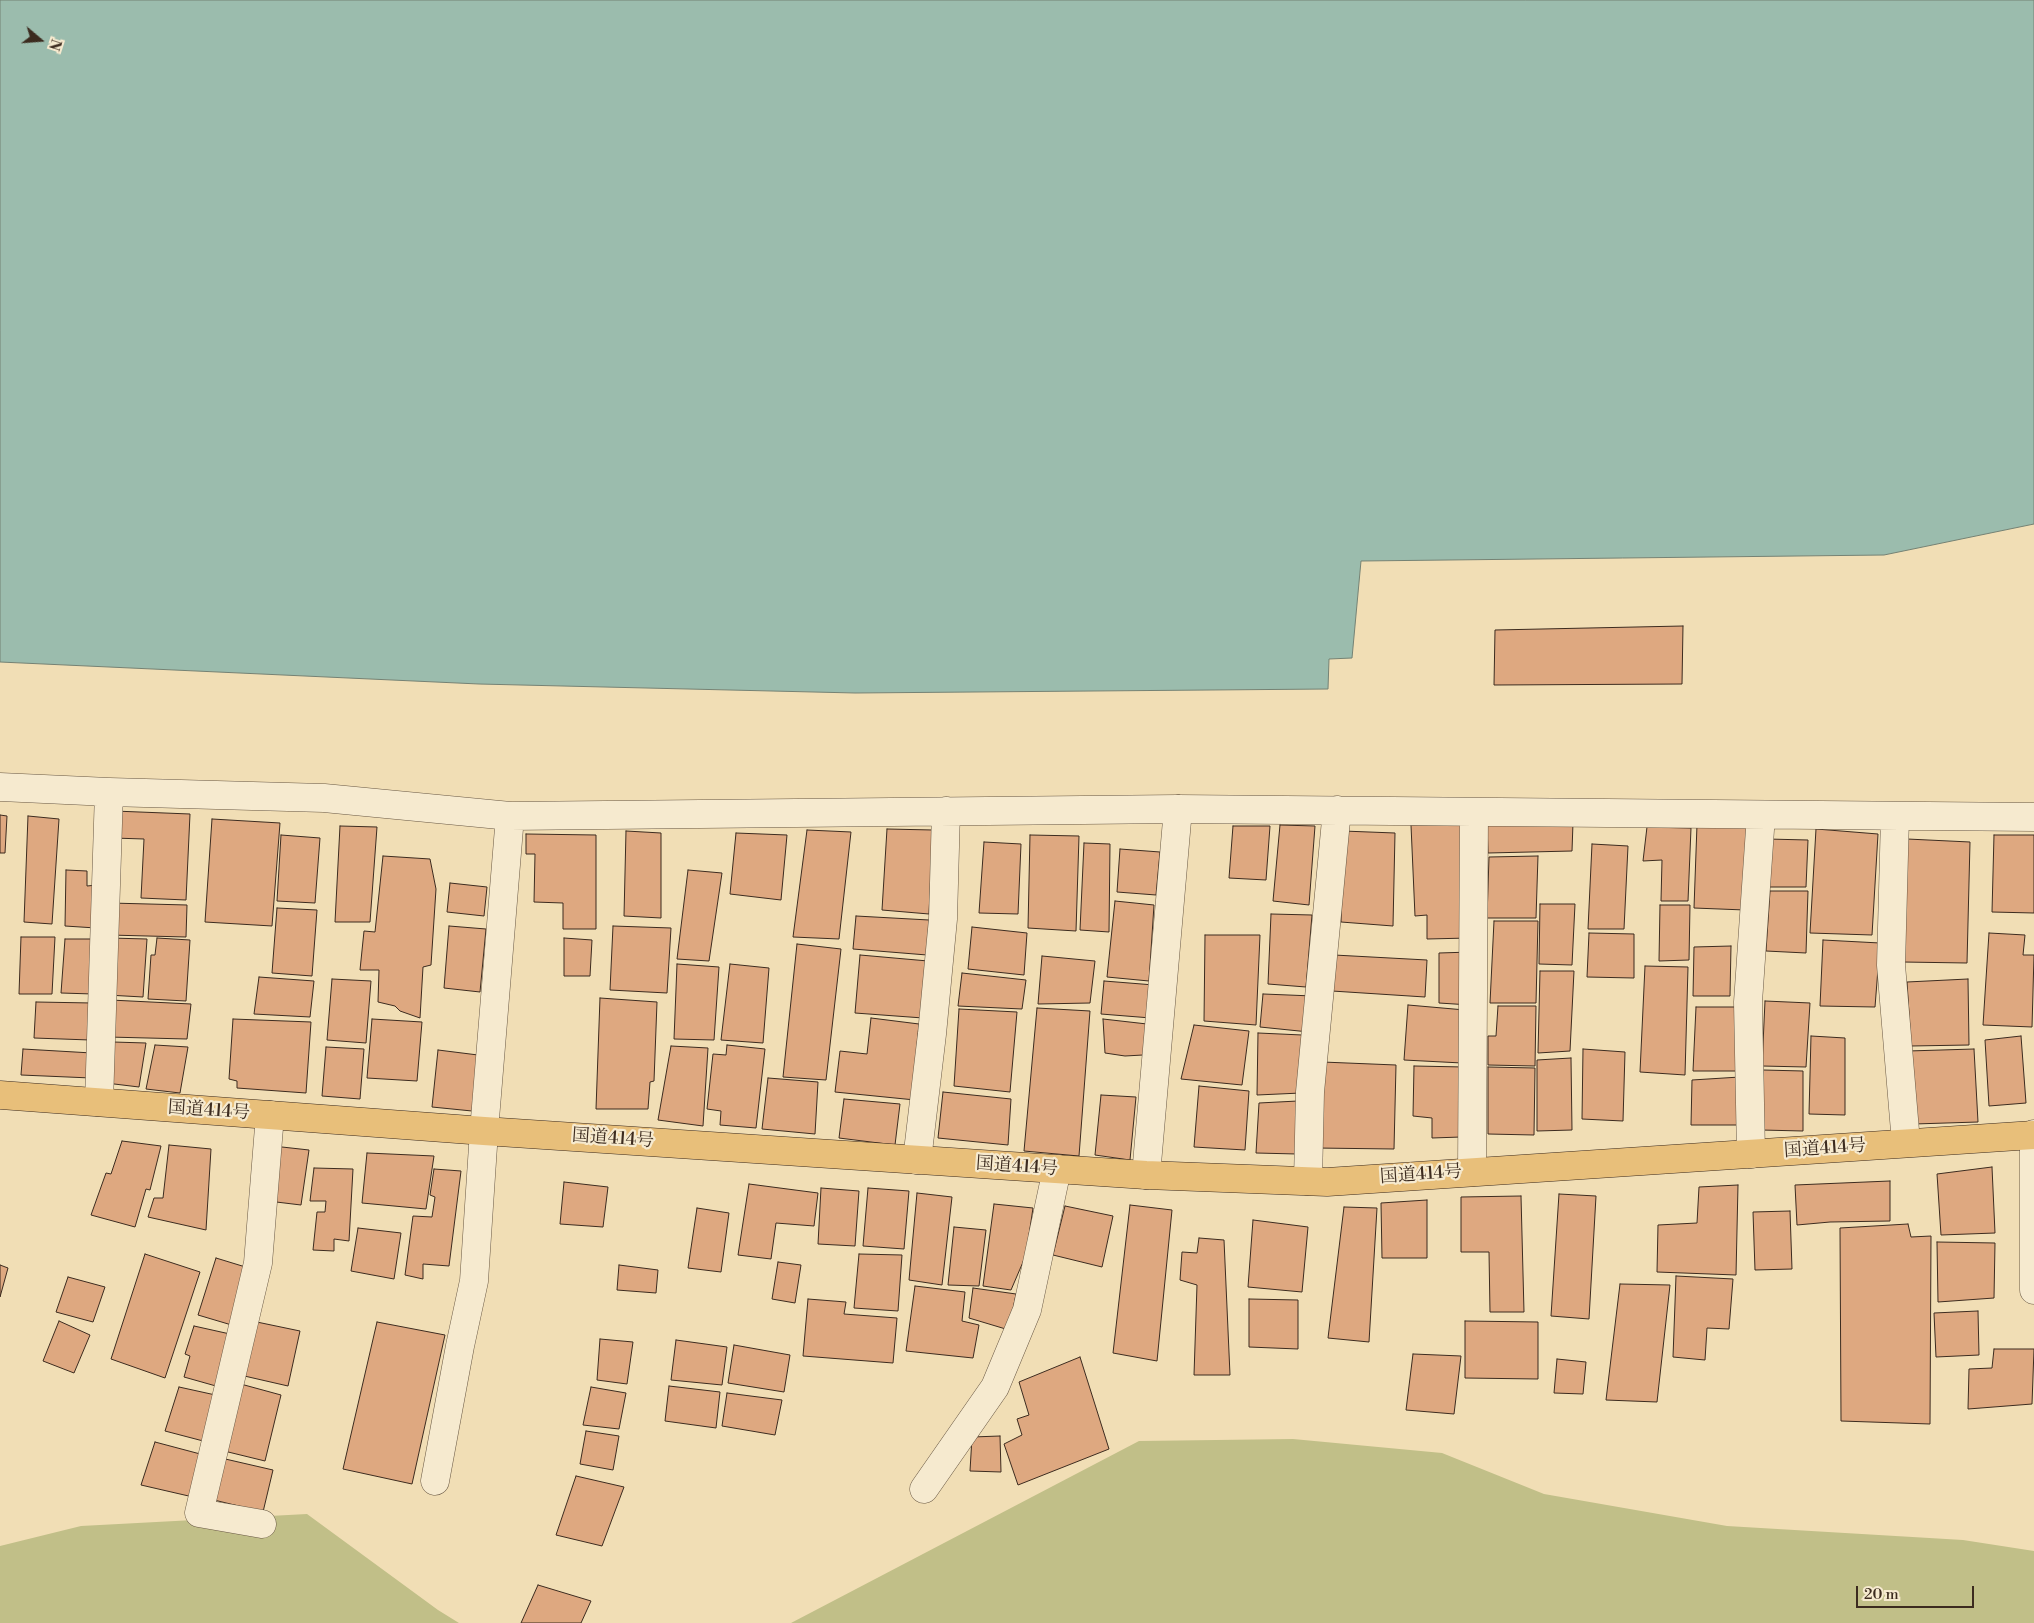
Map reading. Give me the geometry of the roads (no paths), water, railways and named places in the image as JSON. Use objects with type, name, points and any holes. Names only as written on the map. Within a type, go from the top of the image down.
[{"type":"highway","name":"国道414号","points":[[0,1095],[484,1131],[917,1160],[1146,1175],[1327,1182],[2034,1135]]},
{"type":"street","points":[[0,787],[324,798],[510,816],[1178,809],[2034,817]]},
{"type":"street","points":[[98,1102],[109,792]]},
{"type":"street","points":[[1146,1175],[1178,809]]},
{"type":"street","points":[[1308,1181],[1310,1092],[1337,810]]},
{"type":"street","points":[[917,1160],[943,919],[946,811]]},
{"type":"street","points":[[1472,1172],[1474,812]]},
{"type":"street","points":[[1751,1154],[1748,1002],[1761,815]]},
{"type":"street","points":[[435,1481],[474,1281],[484,1131],[510,816]]},
{"type":"street","points":[[1895,817],[1891,965],[1906,1143]]},
{"type":"street","points":[[262,1524],[198,1513],[258,1263],[270,1115]]},
{"type":"street","points":[[2034,1135],[2034,1290]]},
{"type":"street","points":[[924,1489],[995,1387],[1028,1310],[1057,1169]]}]
